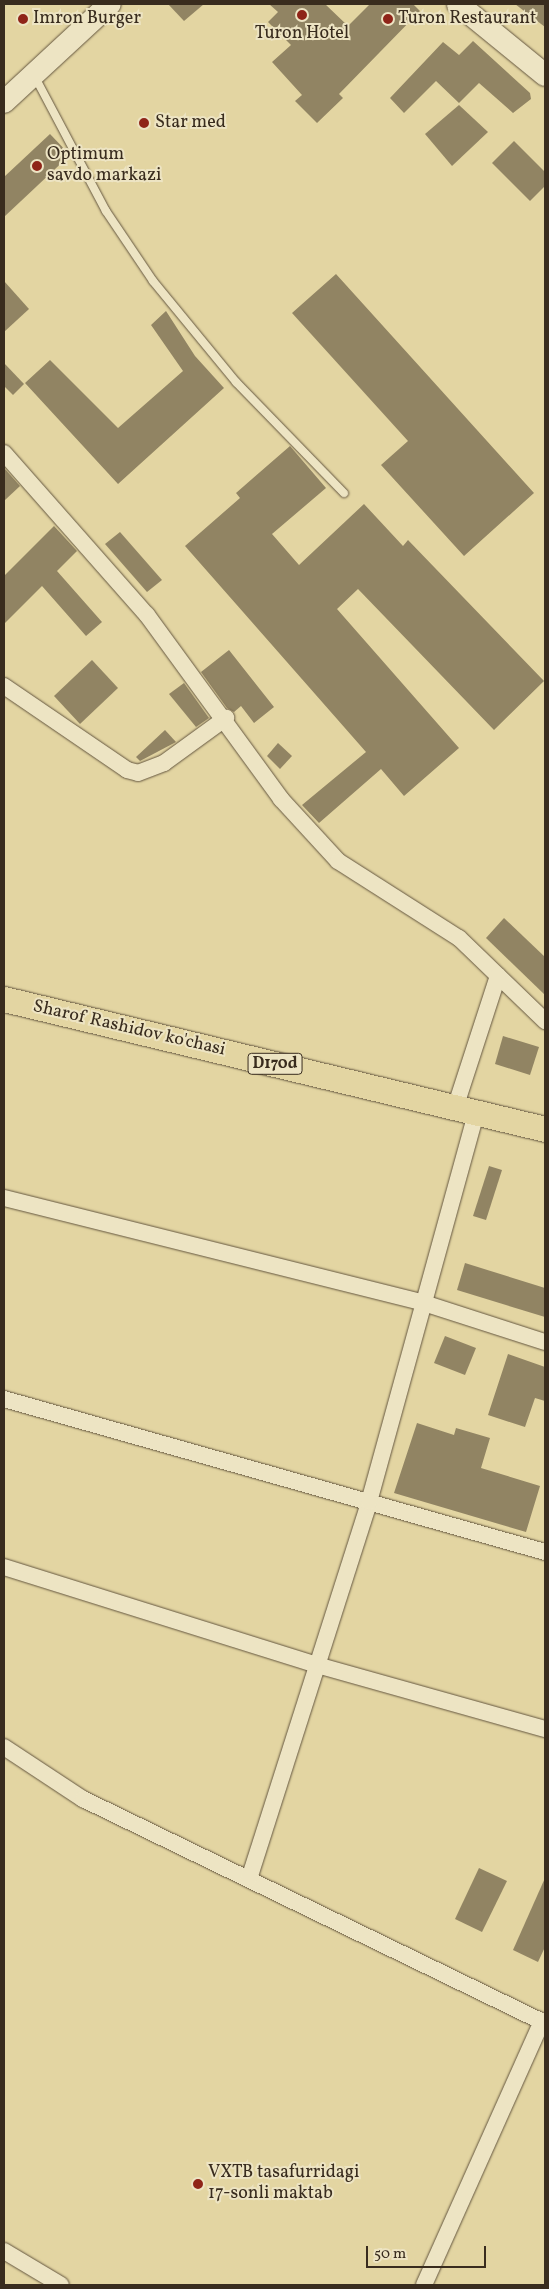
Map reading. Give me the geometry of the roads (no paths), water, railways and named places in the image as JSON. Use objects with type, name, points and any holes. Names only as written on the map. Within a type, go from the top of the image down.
[{"type":"main road","name":"Sharof Rashidov ko'chasi","points":[[4,999],[466,1108],[545,1129]]},
{"type":"street","points":[[6,95],[35,76],[110,4]]},
{"type":"street","points":[[458,4],[545,75]]},
{"type":"street","points":[[4,453],[147,615],[226,718],[281,799],[338,861],[459,938],[545,1021]]},
{"type":"street","points":[[4,686],[127,770],[138,773],[164,763],[226,718]]},
{"type":"street","points":[[249,1879],[369,1502],[424,1303],[466,1108],[498,976]]},
{"type":"street","points":[[4,1198],[424,1303],[545,1342]]},
{"type":"street","points":[[4,1399],[545,1552]]},
{"type":"street","points":[[4,1567],[317,1664],[545,1729]]},
{"type":"street","points":[[4,1747],[83,1799],[544,2022],[424,2285]]},
{"type":"street","points":[[4,2251],[61,2285]]},
{"type":"lane","points":[[35,76],[106,211],[153,281],[236,382],[344,493]]},
{"type":"place","name":"Turon Hotel","points":[[302,15]]},
{"type":"place","name":"Imron Burger","points":[[23,19]]},
{"type":"place","name":"Turon Restaurant","points":[[388,19]]},
{"type":"place","name":"Star med","points":[[144,123]]},
{"type":"place","name":"Optimum savdo markazi","points":[[37,166]]},
{"type":"place","name":"VXTB tasafurridagi 17-sonli maktab","points":[[198,2184]]}]
